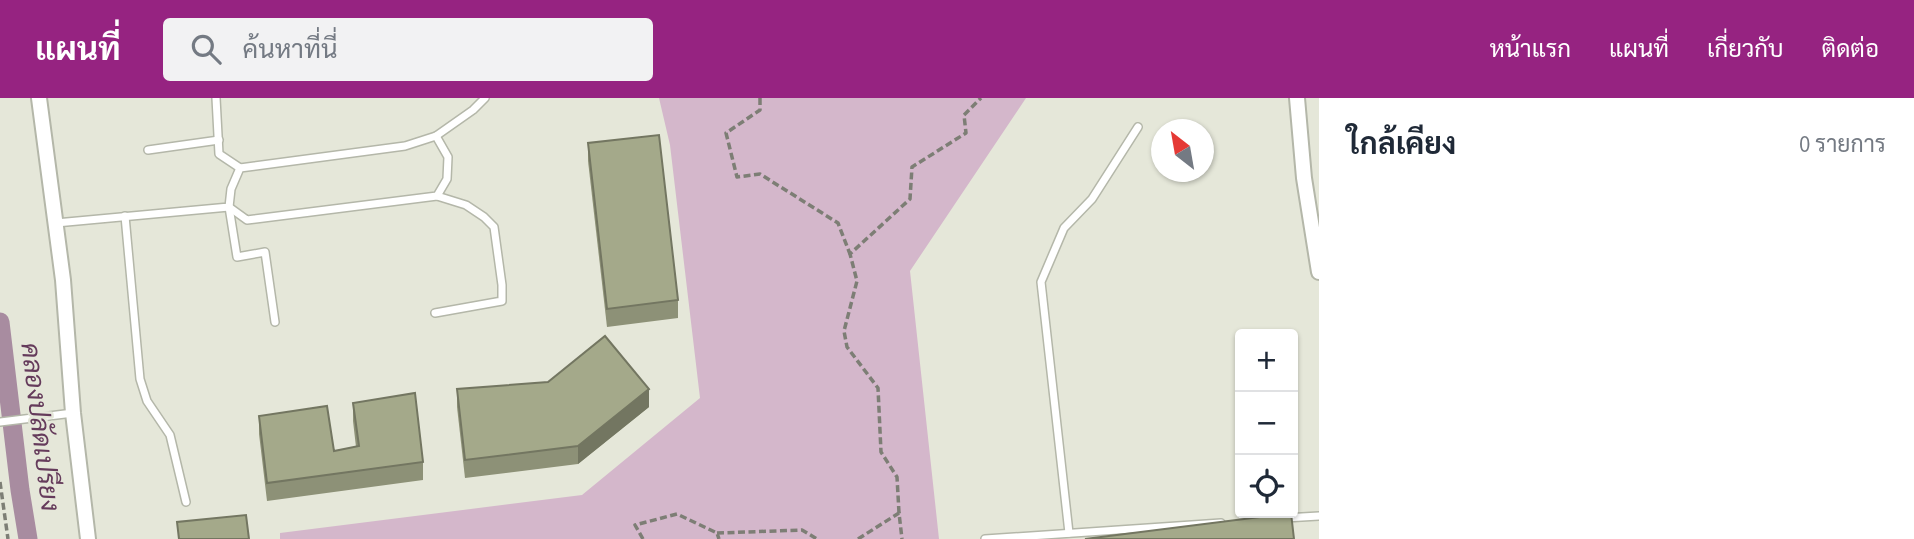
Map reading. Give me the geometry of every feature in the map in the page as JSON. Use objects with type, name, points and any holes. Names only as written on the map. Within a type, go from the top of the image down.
[{"type":"street","points":[[39,98],[63,280],[73,413],[88,539]]},
{"type":"street","points":[[1297,98],[1304,178],[1319,272]]},
{"type":"lane","points":[[216,98],[219,154],[240,167],[405,146],[436,136],[473,110],[485,98]]},
{"type":"lane","points":[[1069,533],[1041,282],[1064,228],[1092,199],[1138,127]]},
{"type":"lane","points":[[436,136],[448,157],[447,179],[437,196]]},
{"type":"lane","points":[[148,150],[219,140]]},
{"type":"lane","points":[[240,167],[231,189],[229,207],[237,257],[265,252],[275,322]]},
{"type":"lane","points":[[55,223],[229,207],[247,220],[437,196],[466,205],[494,227],[502,301],[435,313]]},
{"type":"lane","points":[[125,216],[140,379],[147,401],[170,435],[186,502]]},
{"type":"lane","points":[[3,421],[73,413]]},
{"type":"lane","points":[[1277,519],[1319,516]]},
{"type":"lane","points":[[985,539],[1236,522]]},
{"type":"path","points":[[760,98],[760,110],[726,133],[737,177],[760,174],[838,223],[857,281],[844,331],[847,347],[878,388],[881,452],[897,477],[902,539]]},
{"type":"path","points":[[849,254],[910,199],[912,167],[966,133],[964,114],[981,98]]},
{"type":"path","points":[[0,482],[8,539]]},
{"type":"path","points":[[858,539],[899,513]]},
{"type":"path","points":[[643,539],[635,525],[677,514],[718,533],[802,530],[817,539]]},
{"type":"path","points":[[718,533],[719,539]]},
{"type":"shaded area","points":[[659,98],[1026,98],[910,271],[939,539],[280,539],[280,533],[582,495],[700,398],[670,145]]},
{"type":"building","points":[[659,135],[678,300],[607,309],[588,143]]},
{"type":"building","points":[[605,336],[649,389],[578,446],[465,460],[457,389],[548,382]]},
{"type":"building","points":[[415,393],[423,462],[267,483],[259,416],[327,406],[334,451],[359,446],[353,403]]},
{"type":"building","points":[[246,515],[249,539],[179,539],[177,522]]},
{"type":"building","points":[[1251,518],[1292,518],[1294,539],[1085,539]]},
{"type":"waterway","name":"คลองปลัดเปรียง","points":[[0,322],[28,539]]}]
